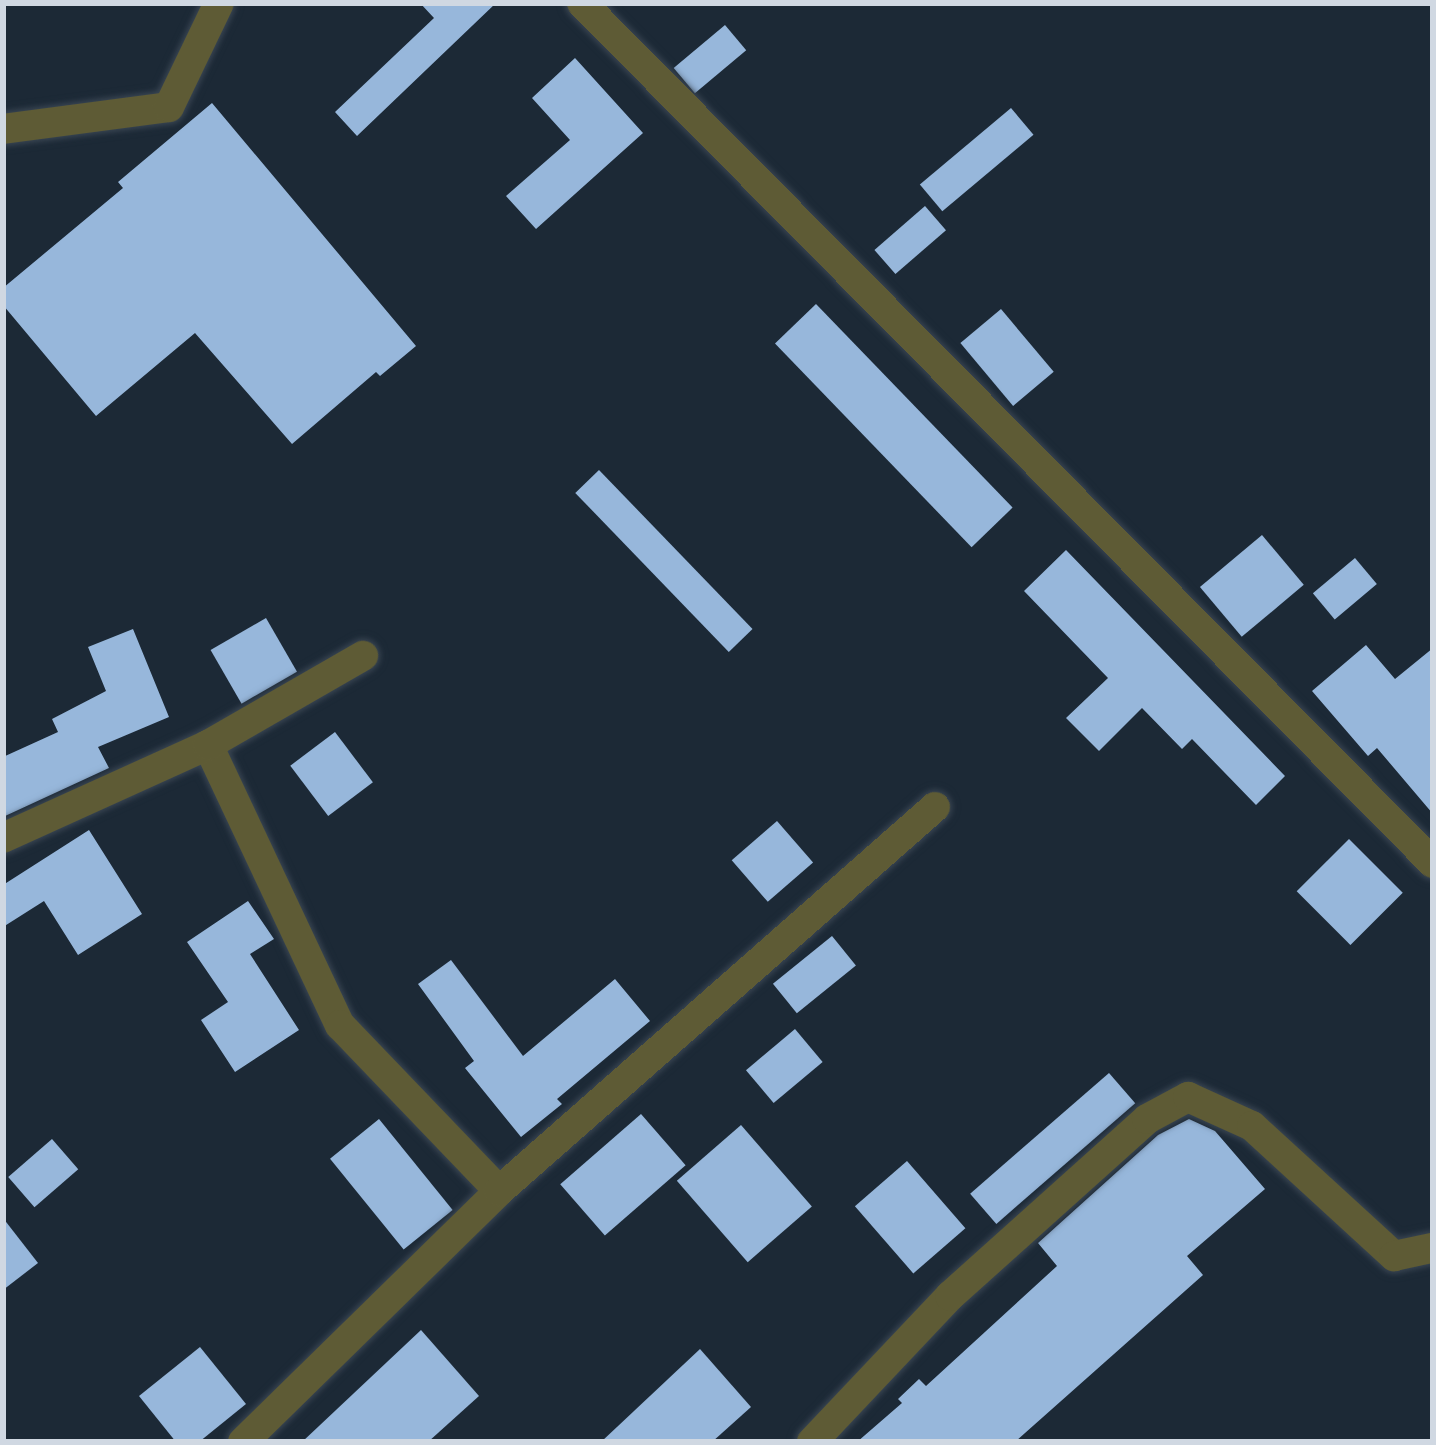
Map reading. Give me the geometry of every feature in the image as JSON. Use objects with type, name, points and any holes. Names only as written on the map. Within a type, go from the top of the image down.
[{"type":"street","points":[[3,129],[169,107],[219,3]]},
{"type":"street","points":[[582,3],[1433,862]]},
{"type":"street","points":[[3,838],[208,745],[363,656]]},
{"type":"street","points":[[208,745],[340,1025],[499,1191]]},
{"type":"street","points":[[243,1442],[499,1191],[935,807]]},
{"type":"street","points":[[812,1442],[950,1296],[1147,1119],[1189,1097],[1252,1126],[1394,1256],[1433,1248]]},
{"type":"building","points":[[420,3],[496,3],[357,136],[335,112],[434,18]]},
{"type":"building","points":[[725,25],[746,50],[695,93],[674,68]]},
{"type":"building","points":[[575,58],[643,133],[536,229],[506,196],[570,140],[532,98]]},
{"type":"building","points":[[212,103],[416,346],[380,376],[376,372],[292,444],[195,333],[96,416],[3,305],[3,288],[123,188],[118,182]]},
{"type":"building","points":[[1011,108],[1033,135],[942,211],[920,184]]},
{"type":"building","points":[[925,206],[946,230],[895,274],[874,250]]},
{"type":"building","points":[[816,304],[1013,508],[972,547],[775,344]]},
{"type":"building","points":[[1001,309],[1054,372],[1013,406],[960,343]]},
{"type":"building","points":[[599,470],[753,629],[729,652],[575,493]]},
{"type":"building","points":[[1262,535],[1304,585],[1242,637],[1200,587]]},
{"type":"building","points":[[1066,550],[1285,776],[1256,805],[1192,739],[1182,749],[1142,708],[1099,751],[1066,718],[1108,678],[1024,591]]},
{"type":"building","points":[[1355,558],[1377,584],[1335,619],[1313,593]]},
{"type":"building","points":[[266,618],[297,672],[242,704],[211,650]]},
{"type":"building","points":[[133,629],[169,717],[98,747],[109,768],[3,817],[3,757],[58,732],[52,719],[106,691],[88,647]]},
{"type":"building","points":[[1366,645],[1395,679],[1433,648],[1433,814],[1377,748],[1368,756],[1312,691]]},
{"type":"building","points":[[335,732],[373,782],[328,816],[290,766]]},
{"type":"building","points":[[777,821],[813,863],[768,902],[732,860]]},
{"type":"building","points":[[89,830],[142,914],[78,955],[44,901],[3,927],[3,885]]},
{"type":"building","points":[[1349,839],[1403,893],[1350,945],[1297,891]]},
{"type":"building","points":[[248,901],[274,939],[250,954],[299,1030],[235,1072],[201,1020],[228,1002],[187,942]]},
{"type":"building","points":[[832,936],[856,966],[797,1013],[773,984]]},
{"type":"building","points":[[451,960],[523,1056],[615,979],[650,1021],[557,1099],[562,1104],[521,1137],[465,1068],[474,1061],[418,984]]},
{"type":"building","points":[[795,1029],[823,1062],[774,1103],[746,1070]]},
{"type":"building","points":[[1109,1073],[1135,1103],[996,1224],[970,1194]]},
{"type":"building","points":[[641,1114],[686,1165],[605,1236],[560,1184]]},
{"type":"building","points":[[379,1119],[453,1210],[404,1250],[330,1159]]},
{"type":"building","points":[[1189,1119],[1215,1131],[1265,1189],[1187,1256],[1203,1275],[1015,1442],[857,1442],[902,1403],[898,1399],[919,1379],[926,1386],[1057,1266],[1038,1243],[1158,1135]]},
{"type":"building","points":[[741,1125],[812,1207],[748,1262],[677,1181]]},
{"type":"building","points":[[52,1139],[78,1169],[34,1207],[8,1177]]},
{"type":"building","points":[[907,1161],[965,1228],[913,1273],[855,1206]]},
{"type":"building","points":[[3,1218],[38,1263],[3,1290]]},
{"type":"building","points":[[421,1330],[479,1396],[428,1442],[302,1442]]},
{"type":"building","points":[[200,1347],[246,1404],[199,1442],[176,1442],[139,1396]]},
{"type":"building","points":[[700,1349],[751,1407],[712,1442],[601,1442]]}]
